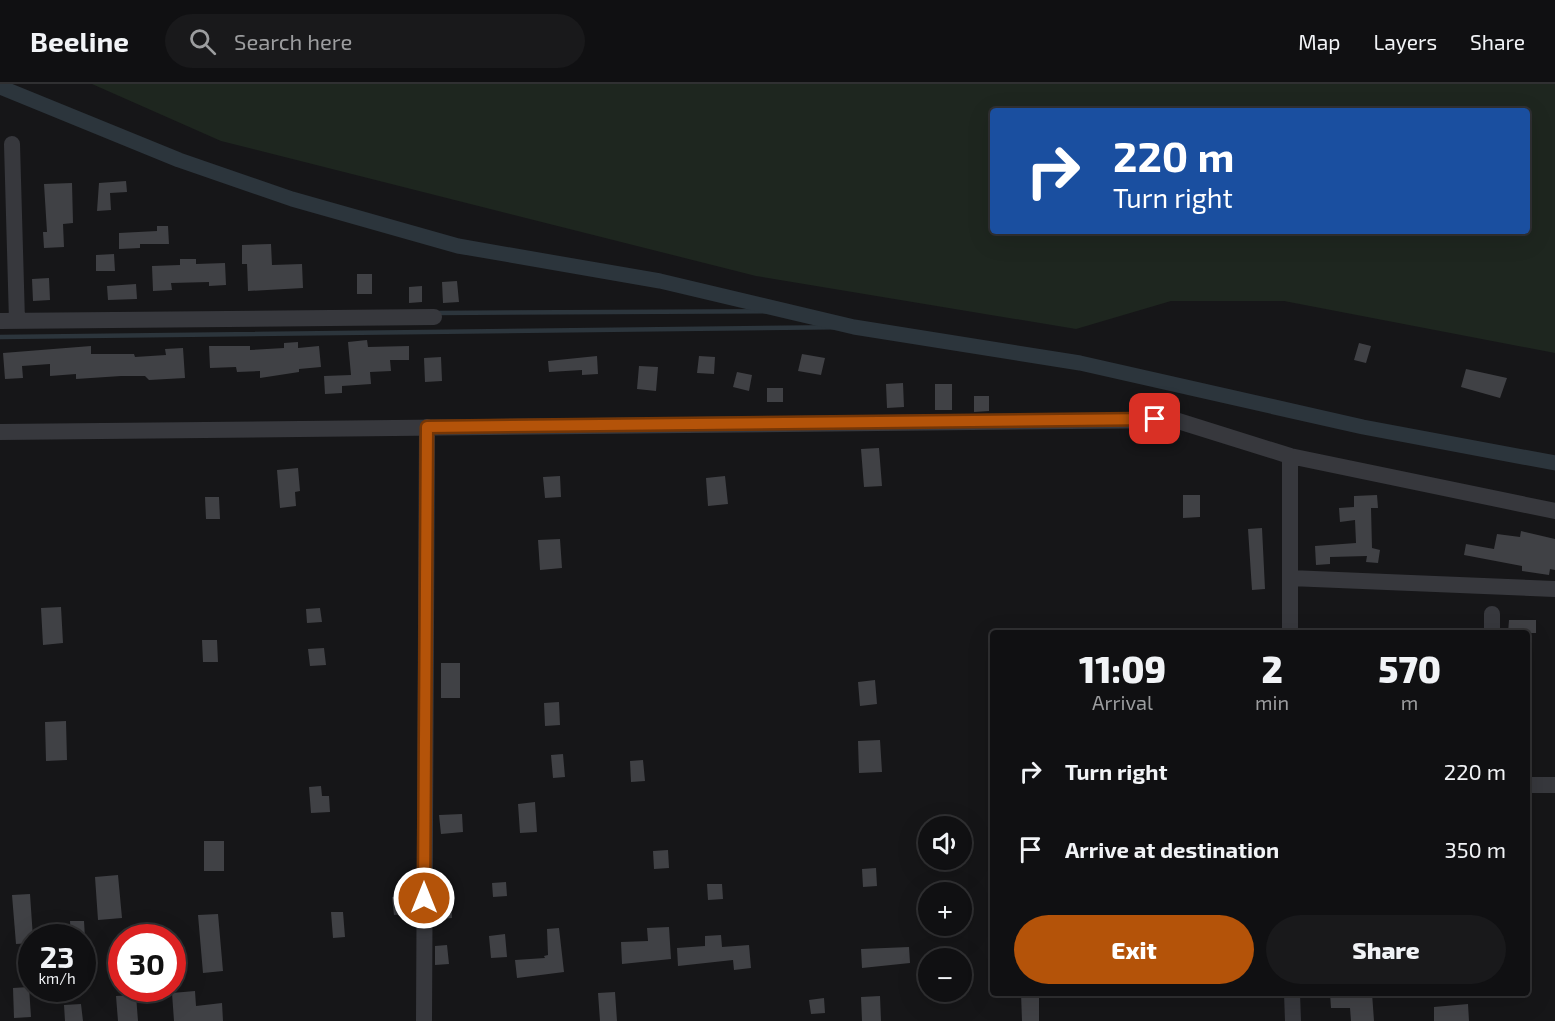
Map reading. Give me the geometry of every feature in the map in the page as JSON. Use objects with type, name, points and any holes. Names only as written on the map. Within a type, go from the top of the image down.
[{"type":"street","points":[[12,144],[8,321],[434,317]]},
{"type":"street","points":[[0,432],[1175,420],[1290,456],[1555,511]]},
{"type":"street","points":[[424,1021],[427,427]]},
{"type":"street","points":[[1290,456],[1290,630]]},
{"type":"street","points":[[1290,578],[1555,589]]},
{"type":"street","points":[[1492,614],[1492,630]]},
{"type":"street","points":[[1530,785],[1555,785]]},
{"type":"street","points":[[1292,996],[1293,1021]]},
{"type":"shaded area","points":[[92,84],[1555,84],[1555,353],[1284,301],[1171,301],[1076,329],[756,276],[221,141]]},
{"type":"building","points":[[126,181],[127,192],[110,193],[111,210],[97,211],[99,183]]},
{"type":"building","points":[[72,183],[73,223],[63,224],[64,247],[44,248],[43,232],[47,232],[44,184]]},
{"type":"building","points":[[157,226],[168,226],[169,244],[140,244],[140,248],[119,249],[119,233],[157,231]]},
{"type":"building","points":[[271,244],[272,265],[302,264],[303,288],[248,291],[247,264],[242,264],[242,245]]},
{"type":"building","points":[[114,254],[115,271],[96,271],[96,255]]},
{"type":"building","points":[[180,259],[196,259],[196,264],[225,263],[226,285],[209,286],[209,282],[171,283],[172,290],[153,291],[152,266],[180,265]]},
{"type":"building","points":[[357,274],[372,274],[372,294],[357,294]]},
{"type":"building","points":[[49,278],[50,300],[33,301],[32,279]]},
{"type":"building","points":[[457,281],[459,302],[443,303],[442,282]]},
{"type":"building","points":[[136,284],[137,299],[108,300],[107,286]]},
{"type":"building","points":[[422,286],[422,302],[409,303],[409,287]]},
{"type":"building","points":[[367,340],[368,347],[409,346],[409,360],[390,360],[391,371],[370,372],[371,384],[342,386],[342,393],[325,394],[324,376],[351,375],[348,342]]},
{"type":"building","points":[[298,342],[298,348],[319,346],[321,367],[299,369],[299,372],[260,378],[260,371],[237,372],[236,367],[210,368],[209,346],[250,346],[250,350],[284,348],[284,343]]},
{"type":"building","points":[[1359,343],[1371,346],[1366,363],[1354,360]]},
{"type":"building","points":[[91,346],[91,354],[134,354],[135,357],[166,355],[165,349],[183,348],[185,378],[149,380],[145,376],[121,376],[76,379],[76,374],[50,376],[50,364],[22,366],[23,378],[5,379],[3,353]]},
{"type":"building","points":[[802,354],[825,358],[821,375],[798,371]]},
{"type":"building","points":[[597,356],[598,374],[582,375],[582,370],[549,372],[548,361]]},
{"type":"building","points":[[699,356],[715,357],[714,374],[697,373]]},
{"type":"building","points":[[441,357],[442,381],[425,382],[424,358]]},
{"type":"building","points":[[639,366],[658,367],[656,391],[637,389]]},
{"type":"building","points":[[1466,369],[1507,378],[1500,398],[1461,387]]},
{"type":"building","points":[[737,372],[752,375],[749,391],[733,387]]},
{"type":"building","points":[[903,383],[904,407],[887,408],[886,384]]},
{"type":"building","points":[[935,384],[952,384],[952,410],[935,410]]},
{"type":"building","points":[[767,388],[783,388],[783,402],[767,402]]},
{"type":"building","points":[[974,396],[989,396],[989,411],[974,412]]},
{"type":"building","points":[[879,448],[882,486],[864,487],[861,449]]},
{"type":"building","points":[[298,468],[300,491],[295,492],[296,506],[280,508],[277,470]]},
{"type":"building","points":[[560,476],[561,497],[545,498],[543,477]]},
{"type":"building","points":[[725,476],[728,504],[708,506],[706,478]]},
{"type":"building","points":[[1183,495],[1200,495],[1200,517],[1183,518]]},
{"type":"building","points":[[1377,495],[1378,508],[1371,508],[1372,548],[1380,550],[1378,563],[1366,562],[1367,556],[1330,557],[1330,564],[1316,565],[1315,546],[1356,543],[1355,520],[1340,522],[1339,508],[1354,507],[1354,496]]},
{"type":"building","points":[[205,497],[219,497],[220,519],[206,519]]},
{"type":"building","points":[[1262,528],[1265,589],[1252,590],[1248,529]]},
{"type":"building","points":[[1521,531],[1555,539],[1555,570],[1550,569],[1549,575],[1522,571],[1522,566],[1464,555],[1466,544],[1494,549],[1497,534],[1520,537]]},
{"type":"building","points":[[560,539],[562,568],[540,570],[538,540]]},
{"type":"building","points":[[61,607],[63,643],[43,645],[41,608]]},
{"type":"building","points":[[320,608],[322,622],[307,623],[306,609]]},
{"type":"building","points":[[1509,620],[1536,620],[1536,633],[1530,633],[1530,630],[1508,630]]},
{"type":"building","points":[[202,640],[217,640],[218,662],[203,662]]},
{"type":"building","points":[[324,648],[326,665],[310,666],[308,649]]},
{"type":"building","points":[[441,663],[460,663],[460,698],[441,698]]},
{"type":"building","points":[[875,680],[877,704],[860,706],[858,682]]},
{"type":"building","points":[[559,702],[560,725],[545,726],[544,703]]},
{"type":"building","points":[[66,721],[67,760],[46,761],[45,722]]},
{"type":"building","points":[[880,740],[882,772],[859,773],[858,741]]},
{"type":"building","points":[[563,754],[565,777],[553,778],[551,755]]},
{"type":"building","points":[[643,760],[645,781],[631,782],[630,761]]},
{"type":"building","points":[[321,786],[322,796],[329,796],[330,812],[311,813],[309,787]]},
{"type":"building","points":[[535,802],[537,832],[520,833],[518,804]]},
{"type":"building","points":[[462,814],[463,832],[441,834],[439,815]]},
{"type":"building","points":[[204,841],[224,841],[224,871],[204,871]]},
{"type":"building","points":[[668,850],[669,868],[654,869],[653,851]]},
{"type":"building","points":[[876,868],[877,886],[863,887],[862,869]]},
{"type":"building","points":[[118,875],[122,918],[98,920],[95,877]]},
{"type":"building","points":[[506,882],[507,896],[493,897],[492,883]]},
{"type":"building","points":[[707,884],[722,884],[723,899],[708,900]]},
{"type":"building","points":[[30,894],[32,924],[18,924],[18,944],[16,944],[12,895]]},
{"type":"building","points":[[405,896],[406,914],[394,915],[392,897]]},
{"type":"building","points":[[451,899],[452,918],[440,919],[438,900]]},
{"type":"building","points":[[331,912],[343,912],[345,937],[333,938]]},
{"type":"building","points":[[218,914],[223,971],[203,973],[198,915]]},
{"type":"building","points":[[70,921],[84,921],[84,924],[70,924]]},
{"type":"building","points":[[669,927],[671,959],[622,964],[621,942],[648,941],[647,928]]},
{"type":"building","points":[[559,928],[564,972],[517,978],[515,960],[545,958],[544,956],[548,955],[547,929]]},
{"type":"building","points":[[505,934],[507,957],[491,958],[489,936]]},
{"type":"building","points":[[721,935],[722,947],[749,945],[751,968],[734,970],[733,960],[678,966],[677,948],[705,946],[705,936]]},
{"type":"building","points":[[447,945],[449,964],[435,965],[435,946]]},
{"type":"building","points":[[909,947],[910,963],[862,968],[861,949]]},
{"type":"building","points":[[13,988],[18,988],[18,1002],[30,1002],[31,1017],[14,1018]]},
{"type":"building","points":[[195,991],[196,1006],[222,1003],[223,1021],[174,1021],[173,1002],[186,1002],[186,992]]},
{"type":"building","points":[[615,992],[617,1021],[600,1021],[598,993]]},
{"type":"building","points":[[880,996],[881,1021],[862,1021],[861,997]]},
{"type":"building","points":[[1021,996],[1039,996],[1039,1021],[1022,1021]]},
{"type":"building","points":[[1330,996],[1372,996],[1374,1021],[1351,1021],[1350,1008],[1331,1008]]},
{"type":"building","points":[[824,998],[825,1013],[811,1014],[809,1000]]},
{"type":"building","points":[[116,1002],[137,1002],[138,1021],[118,1021]]},
{"type":"building","points":[[81,1004],[83,1021],[65,1021],[64,1005]]},
{"type":"building","points":[[1468,1004],[1469,1021],[1434,1021],[1434,1007]]},
{"type":"waterway","points":[[0,87],[179,160],[292,199],[458,246],[660,281],[854,327],[1080,363],[1363,427],[1555,463]]},
{"type":"waterway","points":[[436,313],[788,311]]},
{"type":"waterway","points":[[0,337],[854,327]]},
{"type":"route","points":[[424,898],[427,427],[1155,419]]}]
